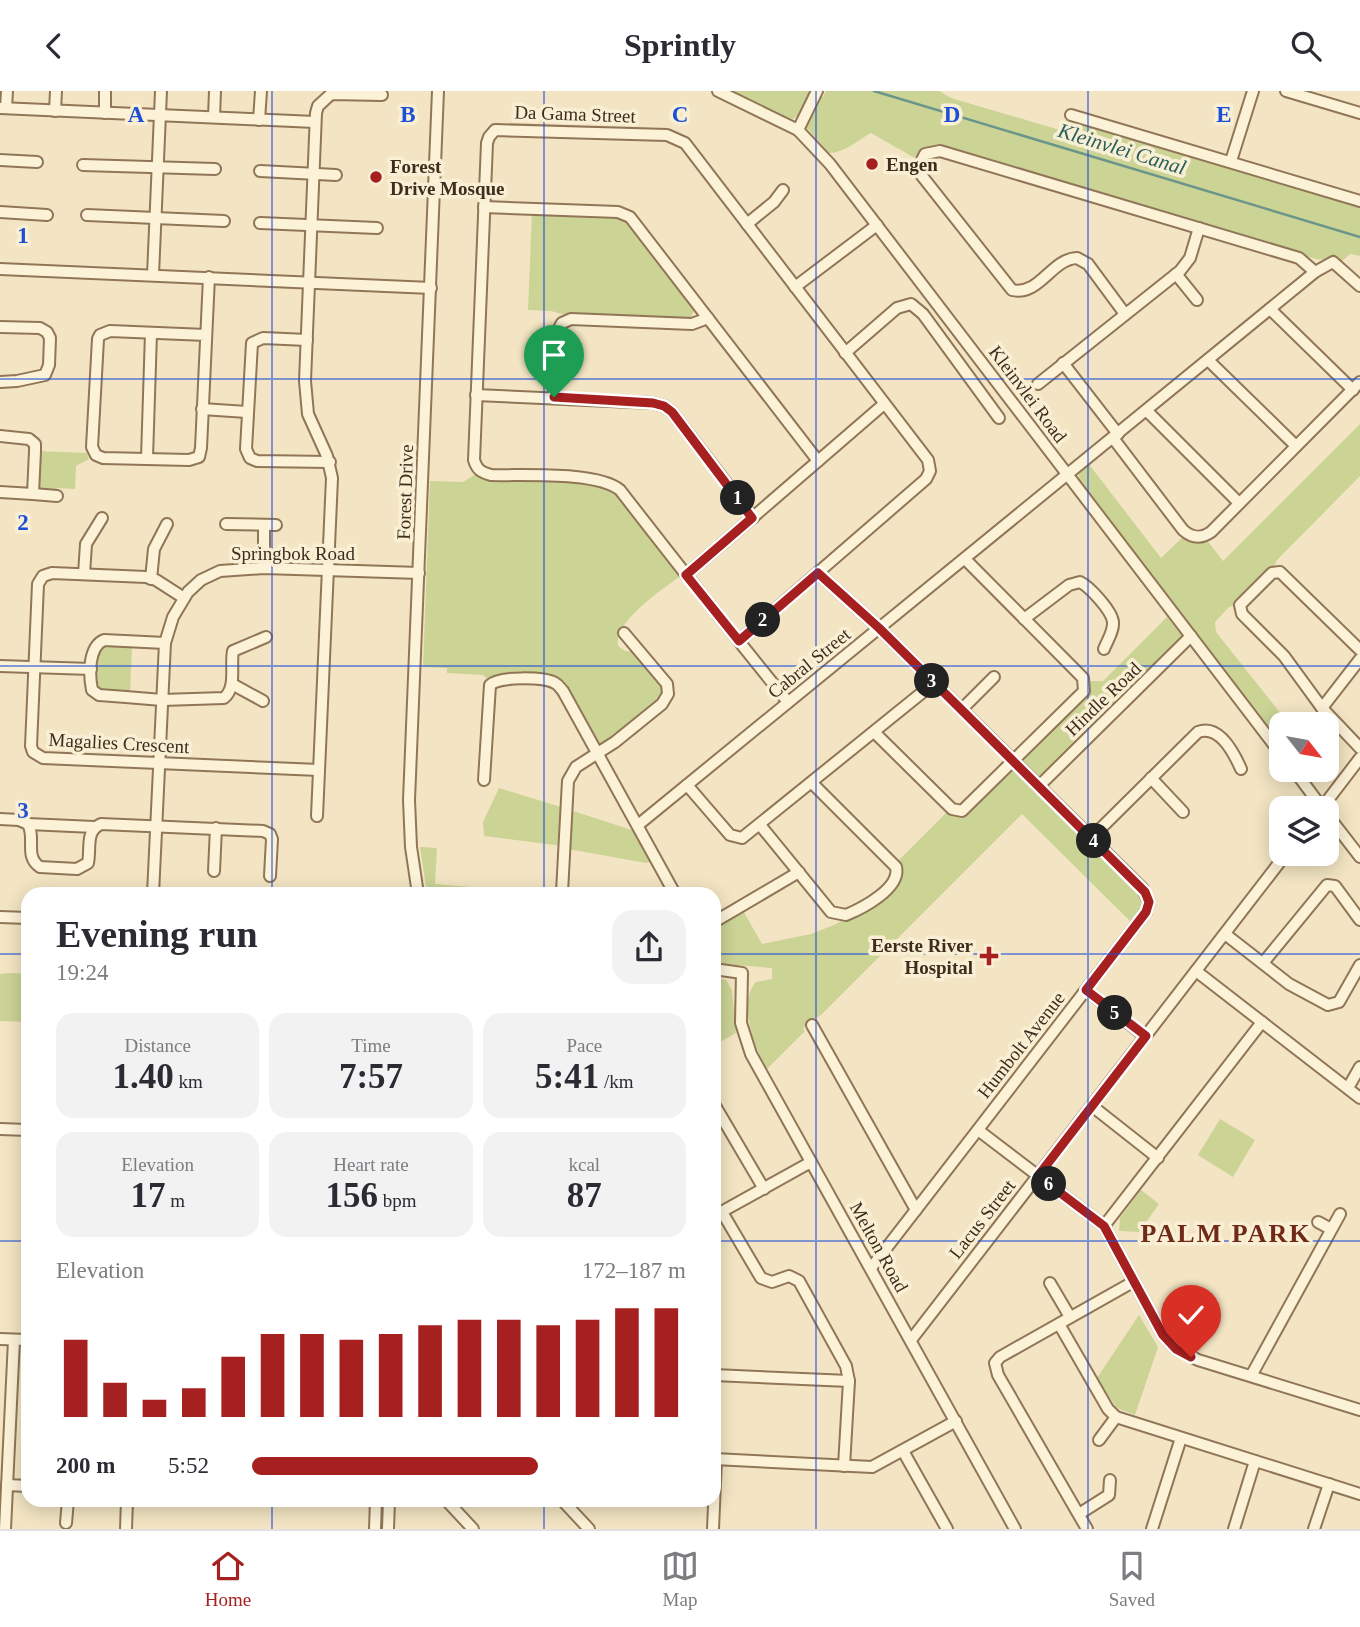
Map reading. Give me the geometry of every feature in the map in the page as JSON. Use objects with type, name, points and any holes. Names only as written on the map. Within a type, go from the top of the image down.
[{"type":"street","points":[[6,91],[3,108],[315,122]]},
{"type":"street","points":[[55,111],[56,91]]},
{"type":"street","points":[[105,113],[106,91]]},
{"type":"street","points":[[153,275],[160,91]]},
{"type":"street","points":[[214,117],[215,91]]},
{"type":"street","points":[[260,120],[261,91]]},
{"type":"street","name":"Forest Drive","points":[[417,887],[411,847],[410,800],[438,91]]},
{"type":"street","name":"Kleinvlei Road","points":[[718,91],[798,130],[831,163],[1269,738]]},
{"type":"street","points":[[798,130],[817,91]]},
{"type":"street","points":[[1231,161],[1253,91]]},
{"type":"street","points":[[1286,91],[1360,113]]},
{"type":"street","points":[[317,816],[332,490],[330,463],[309,414],[305,381],[315,122],[318,106],[331,93],[382,95]]},
{"type":"street","points":[[1071,115],[1360,201]]},
{"type":"street","name":"Da Gama Street","points":[[686,575],[614,485],[597,479],[491,475],[480,471],[474,460],[487,143],[495,130],[667,135],[677,138],[688,147],[928,460],[930,471],[920,485],[739,641]]},
{"type":"street","points":[[1125,314],[1088,264],[1077,258],[1067,260],[1029,290],[1012,290],[922,176],[921,159],[928,152],[940,151],[1299,258],[1315,272]]},
{"type":"street","points":[[0,160],[37,162]]},
{"type":"street","points":[[83,165],[215,170]]},
{"type":"street","points":[[260,171],[336,175]]},
{"type":"street","points":[[747,224],[774,202],[783,190]]},
{"type":"street","points":[[484,207],[618,212],[627,215],[818,461]]},
{"type":"street","points":[[0,212],[47,215]]},
{"type":"street","points":[[87,215],[224,221]]},
{"type":"street","points":[[260,223],[377,228]]},
{"type":"street","points":[[795,287],[877,225]]},
{"type":"street","points":[[1038,384],[1177,274],[1190,258],[1199,228]]},
{"type":"street","name":"Cabral Street","points":[[638,825],[1315,272],[1333,262],[1360,286]]},
{"type":"street","points":[[0,269],[431,288]]},
{"type":"street","points":[[1177,274],[1197,300]]},
{"type":"street","points":[[206,335],[110,331],[100,335],[94,454],[100,457],[189,460],[199,457],[202,409],[206,335],[209,277]]},
{"type":"street","points":[[845,353],[903,305],[911,304],[923,314],[999,418]]},
{"type":"street","points":[[1063,363],[1183,530],[1189,535],[1201,537],[1208,534],[1356,386],[1270,309]]},
{"type":"street","points":[[554,397],[557,332],[564,321],[571,319],[692,324],[708,318]]},
{"type":"street","points":[[0,327],[40,328],[47,332],[50,338],[49,369],[45,375],[0,382]]},
{"type":"street","points":[[147,458],[151,333]]},
{"type":"street","points":[[307,340],[263,338],[254,341],[251,347],[247,412],[247,455],[253,460],[330,463]]},
{"type":"street","points":[[1208,360],[1296,446]]},
{"type":"street","points":[[476,395],[554,397],[664,406],[672,412],[752,518]]},
{"type":"street","points":[[788,702],[686,575],[884,404]]},
{"type":"street","points":[[202,409],[247,412]]},
{"type":"street","points":[[1147,411],[1239,503]]},
{"type":"street","points":[[0,436],[29,439],[35,445],[33,494]]},
{"type":"street","points":[[0,492],[57,496]]},
{"type":"street","points":[[84,575],[86,544],[103,518]]},
{"type":"street","points":[[151,579],[154,549],[167,524]]},
{"type":"street","points":[[226,524],[276,525]]},
{"type":"street","points":[[264,525],[264,568]]},
{"type":"street","points":[[875,733],[955,811],[965,811],[1081,695],[1085,685],[1083,678],[965,559]]},
{"type":"street","name":"Springbok Road","points":[[153,887],[165,643],[170,625],[184,598],[196,583],[220,571],[264,568],[419,573]]},
{"type":"street","points":[[1360,650],[1278,571],[1270,575],[1240,604],[1243,615],[1284,656],[1322,708],[1360,748]]},
{"type":"street","name":"Magalies Crescent","points":[[184,598],[151,579],[48,573],[39,581],[32,746],[36,755],[44,758],[320,770]]},
{"type":"street","name":"Humbolt Avenue","points":[[818,573],[962,709],[1145,892],[1149,902],[1146,912],[871,1268]]},
{"type":"street","points":[[1024,619],[1069,585],[1080,582],[1092,590],[1112,617],[1112,630],[1104,649]]},
{"type":"street","points":[[562,887],[569,776],[576,767],[598,754],[662,704],[668,694],[667,684],[624,633]]},
{"type":"street","name":"Hindle Road","points":[[1039,786],[1191,636]]},
{"type":"street","points":[[165,643],[100,641],[92,650],[91,687],[99,695],[162,700],[224,698],[232,684],[233,651],[266,637]]},
{"type":"street","points":[[1322,708],[1360,659]]},
{"type":"street","points":[[0,666],[92,669]]},
{"type":"street","points":[[962,709],[994,677]]},
{"type":"street","points":[[484,780],[488,691],[493,681],[549,681],[559,686],[671,887]]},
{"type":"street","points":[[687,785],[732,837],[742,838],[934,683]]},
{"type":"street","points":[[232,684],[263,701]]},
{"type":"street","points":[[1091,838],[1195,734],[1203,730],[1216,732],[1236,756],[1241,769]]},
{"type":"street","points":[[1332,796],[1360,758]]},
{"type":"street","points":[[1151,778],[1183,812]]},
{"type":"street","points":[[760,825],[831,912],[840,916],[851,913],[877,898],[895,881],[897,874],[894,864],[812,783]]},
{"type":"street","points":[[0,819],[19,820],[28,824],[94,827],[101,824],[156,825],[262,831],[270,834],[272,839],[270,876]]},
{"type":"street","points":[[28,824],[32,832],[31,859],[36,865],[77,869],[88,863],[90,833],[94,827]]},
{"type":"street","points":[[214,871],[216,828]]},
{"type":"street","points":[[1339,830],[1360,857]]},
{"type":"street","name":"Lacus Street","points":[[911,1340],[1277,866]]},
{"type":"street","points":[[721,918],[799,871]]},
{"type":"street","points":[[1263,963],[1324,886],[1335,886],[1360,920]]},
{"type":"street","points":[[0,917],[21,918]]},
{"type":"street","points":[[1225,934],[1296,988],[1332,1005],[1339,1002],[1360,965]]},
{"type":"street","name":"Melton Road","points":[[721,970],[742,973],[740,1013],[747,1044],[1015,1529]]},
{"type":"street","points":[[1196,971],[1360,1097]]},
{"type":"street","points":[[1086,990],[1146,1036]]},
{"type":"street","points":[[1104,1226],[1262,1022]]},
{"type":"street","points":[[812,1025],[916,1210]]},
{"type":"street","points":[[1348,1088],[1360,1067]]},
{"type":"street","points":[[1091,1106],[1158,1158]]},
{"type":"street","points":[[721,1122],[764,1189]]},
{"type":"street","points":[[0,1129],[21,1130]]},
{"type":"street","points":[[978,1130],[1104,1226],[1163,1335],[1176,1349],[1198,1360],[1360,1410]]},
{"type":"street","points":[[721,1212],[811,1162]]},
{"type":"street","points":[[1251,1376],[1340,1214]]},
{"type":"street","points":[[721,1218],[761,1278],[772,1282],[789,1276],[799,1281],[846,1366],[849,1381],[844,1466]]},
{"type":"street","points":[[1318,1222],[1331,1229]]},
{"type":"street","points":[[1087,1529],[995,1367],[1000,1357],[1133,1282]]},
{"type":"street","points":[[1050,1283],[1070,1317]]},
{"type":"street","points":[[1059,1324],[1108,1409],[1116,1417],[1360,1494]]},
{"type":"street","points":[[0,1339],[21,1340]]},
{"type":"street","points":[[5,1529],[13,1340]]},
{"type":"street","points":[[721,1375],[849,1381]]},
{"type":"street","points":[[1099,1440],[1116,1417]]},
{"type":"street","points":[[721,1459],[872,1467],[956,1421]]},
{"type":"street","points":[[1152,1529],[1181,1438]]},
{"type":"street","points":[[903,1451],[947,1529]]},
{"type":"street","points":[[1234,1529],[1255,1461]]},
{"type":"street","points":[[1079,1514],[1109,1495],[1110,1480]]},
{"type":"street","points":[[1314,1529],[1329,1484]]},
{"type":"street","points":[[7,1485],[21,1486]]},
{"type":"street","points":[[66,1523],[67,1507]]},
{"type":"street","points":[[126,1529],[127,1507]]},
{"type":"street","points":[[375,1529],[376,1507]]},
{"type":"street","points":[[388,1529],[389,1507]]},
{"type":"street","points":[[453,1507],[473,1529]]},
{"type":"street","points":[[569,1507],[589,1529]]},
{"type":"street","points":[[713,1529],[714,1507]]},
{"type":"green space","points":[[732,91],[812,91],[799,115],[790,121]]},
{"type":"green space","points":[[826,91],[939,91],[951,98],[1060,130],[1068,116],[1360,204],[1360,256],[1350,254],[1342,261],[1316,259],[943,147],[913,157],[871,133],[845,149],[829,153],[806,127],[820,96],[823,97]]},
{"type":"green space","points":[[532,212],[623,217],[695,309],[690,319],[569,316],[551,311],[528,310]]},
{"type":"green space","points":[[1360,424],[1360,476],[1277,560],[1273,569],[1215,622],[1216,632],[1279,712],[1269,712],[1269,730],[1079,482],[1082,469],[1088,463],[1161,558],[1183,537],[1196,542],[1206,539],[1223,561]]},
{"type":"green space","points":[[38,451],[87,453],[89,459],[76,466],[75,489],[57,488],[56,494],[38,492]]},
{"type":"green space","points":[[476,474],[485,479],[596,483],[612,488],[684,573],[642,606],[624,626],[619,636],[618,646],[625,651],[635,652],[663,683],[665,695],[607,744],[597,744],[563,686],[544,677],[498,676],[489,680],[483,675],[447,673],[447,668],[423,667],[430,481],[463,482]]},
{"type":"green space","points":[[1167,617],[1182,635],[1179,641],[1046,775],[1034,776],[1020,761],[1022,758],[1088,681],[1103,681]]},
{"type":"green space","points":[[100,644],[132,645],[130,695],[102,693],[94,685],[95,652]]},
{"type":"green space","points":[[1010,769],[1017,771],[1141,892],[1143,902],[1138,916],[1132,923],[1022,814],[820,1016],[810,1020],[803,1029],[805,1031],[767,1069],[753,1038],[748,1002],[756,982],[772,979],[772,968],[721,964],[721,921],[742,909],[762,944],[811,934],[834,925],[878,901],[896,863],[949,810],[951,812]]},
{"type":"green space","points":[[499,788],[564,808],[562,846],[484,836],[483,822]]},
{"type":"green space","points":[[570,810],[638,832],[653,861],[646,863],[568,849]]},
{"type":"green space","points":[[420,847],[437,848],[435,884],[471,887],[426,887]]},
{"type":"green space","points":[[0,974],[21,974],[21,1022],[0,1021]]},
{"type":"green space","points":[[721,979],[726,980],[732,990],[736,1033],[721,1041]]},
{"type":"green space","points":[[1220,1119],[1255,1140],[1233,1177],[1198,1155]]},
{"type":"green space","points":[[1141,1190],[1159,1204],[1139,1232],[1119,1231],[1120,1218]]},
{"type":"green space","points":[[1139,1315],[1158,1347],[1135,1415],[1117,1408],[1097,1378]]},
{"type":"waterway","name":"Kleinvlei Canal","points":[[874,91],[1360,237]]},
{"type":"place","name":"Engen","points":[[872,164]]},
{"type":"place","name":"Forest Drive Mosque","points":[[376,177]]},
{"type":"place","name":"Eerste River Hospital","points":[[989,956]]},
{"type":"district","name":"PALM PARK","points":[[1226,1233]]},
{"type":"route","points":[[554,397],[653,403],[672,412],[752,518],[686,575],[739,641],[818,573],[879,628],[1147,895],[1149,906],[1146,912],[1086,990],[1146,1036],[1038,1176],[1104,1226],[1163,1335],[1176,1349],[1191,1357]]}]
